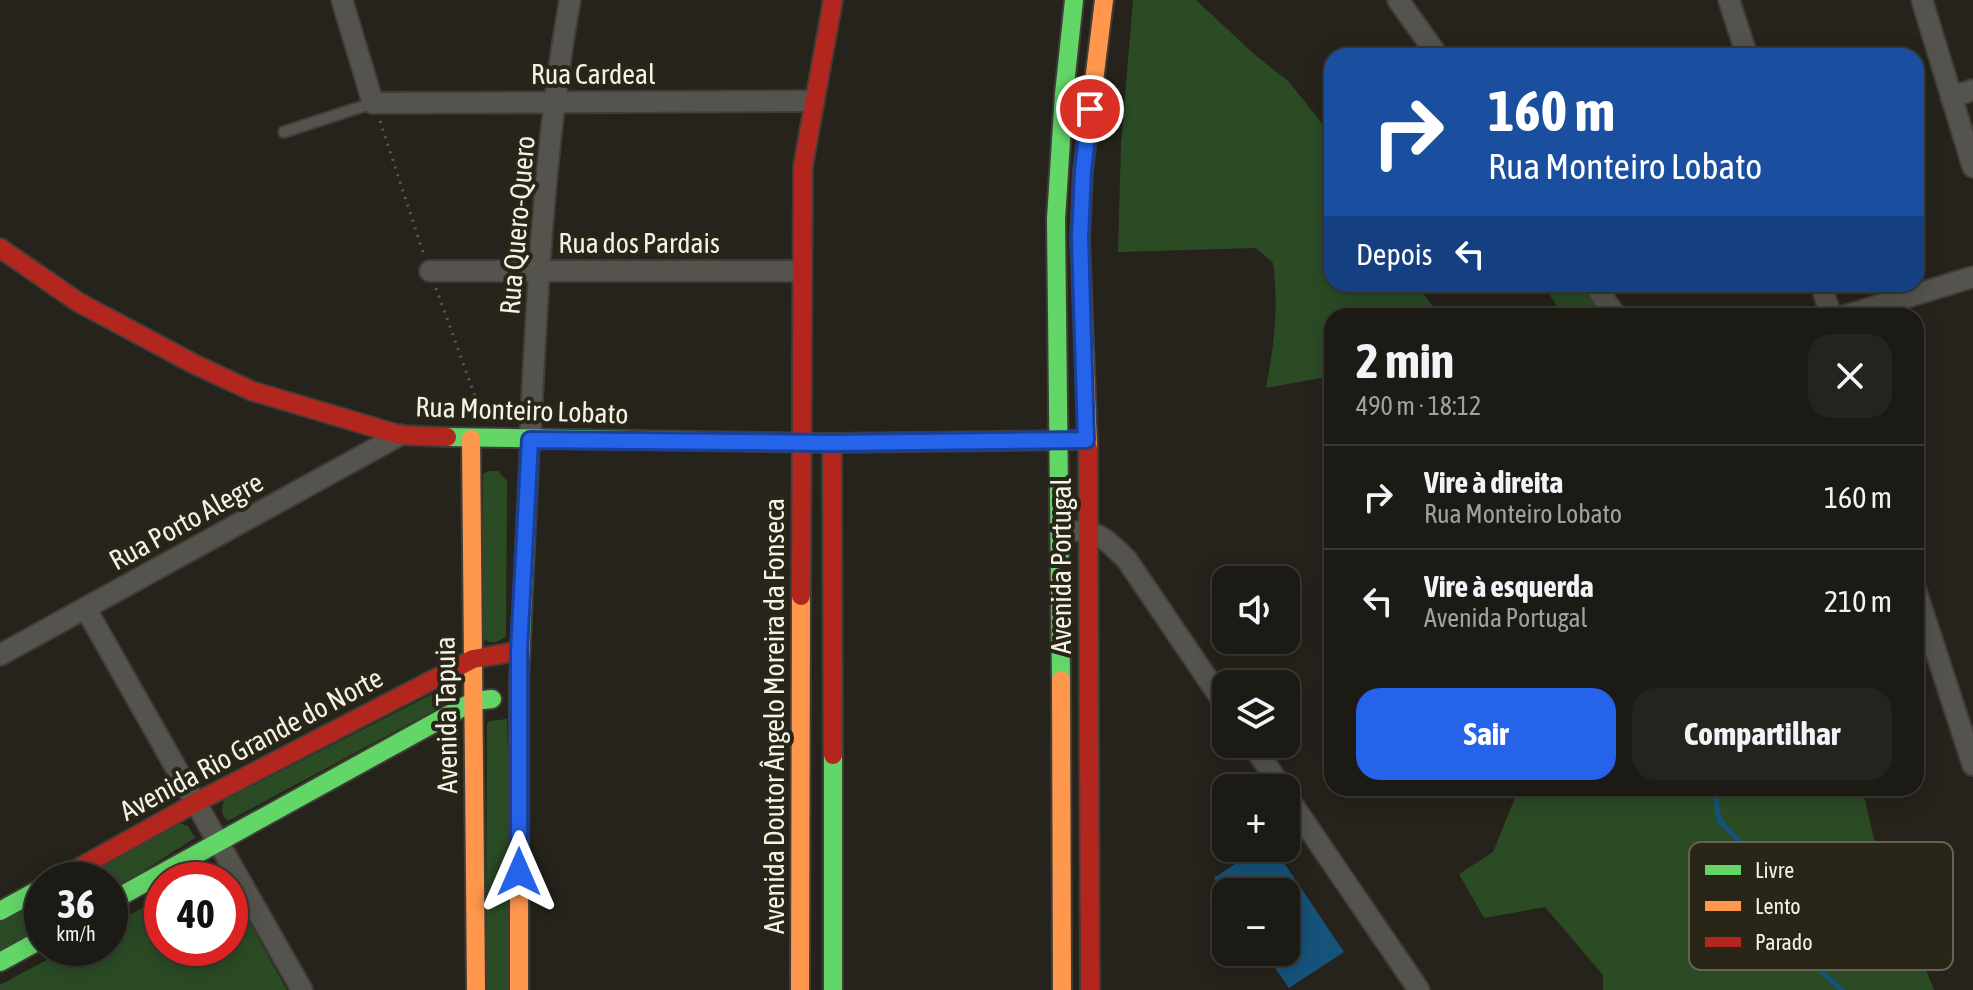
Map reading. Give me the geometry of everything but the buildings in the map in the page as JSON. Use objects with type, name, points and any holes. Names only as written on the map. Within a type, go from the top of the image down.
[{"type":"main road","name":"Avenida Doutor Ângelo Moreira da Fonseca","points":[[800,990],[803,166],[833,0]]},
{"type":"main road","name":"Avenida Portugal","points":[[1062,990],[1056,219],[1074,0]]},
{"type":"main road","name":"Avenida Portugal","points":[[1090,990],[1090,531],[1080,238],[1083,171],[1104,0]]},
{"type":"main road","name":"Rua Monteiro Lobato","points":[[0,248],[78,302],[196,365],[252,391],[400,435],[471,439],[803,443],[1086,440]]},
{"type":"main road","name":"Avenida Tapuia","points":[[471,439],[476,990]]},
{"type":"main road","points":[[519,990],[518,695],[530,440]]},
{"type":"main road","name":"Avenida Doutor Ângelo Moreira da Fonseca","points":[[832,443],[833,990]]},
{"type":"main road","name":"Avenida Rio Grande do Norte","points":[[89,862],[197,802],[473,659],[519,651]]},
{"type":"main road","points":[[128,892],[474,701],[518,695]]},
{"type":"main road","points":[[1061,769],[1089,770]]},
{"type":"main road","points":[[0,911],[24,898]]},
{"type":"main road","points":[[0,962],[24,949]]},
{"type":"street","points":[[342,0],[373,103]]},
{"type":"street","points":[[1398,0],[1432,48]]},
{"type":"street","points":[[1729,0],[1744,48]]},
{"type":"street","points":[[1922,0],[1973,167]]},
{"type":"street","name":"Rua Quero-Quero","points":[[530,440],[538,271],[569,8]]},
{"type":"street","points":[[1951,97],[1973,90]]},
{"type":"street","name":"Rua Cardeal","points":[[373,103],[814,101]]},
{"type":"street","name":"Rua dos Pardais","points":[[430,271],[801,271]]},
{"type":"street","points":[[1924,292],[1973,277]]},
{"type":"street","points":[[1870,308],[1923,292]]},
{"type":"street","name":"Rua Porto Alegre","points":[[0,655],[400,435]]},
{"type":"street","points":[[1060,531],[1090,531],[1109,542],[1127,560],[1212,685]]},
{"type":"street","points":[[86,609],[302,990]]},
{"type":"street","points":[[1924,615],[1973,765]]},
{"type":"street","points":[[1300,816],[1419,990]]},
{"type":"lane","points":[[284,132],[373,103]]},
{"type":"green space","points":[[1133,0],[1196,0],[1288,81],[1324,127],[1324,292],[1422,292],[1434,308],[1324,308],[1324,377],[1266,388],[1275,326],[1273,263],[1256,248],[1118,252],[1121,145]]},
{"type":"green space","points":[[1548,292],[1592,292],[1603,308],[1558,308]]},
{"type":"green space","points":[[498,471],[507,481],[506,636],[492,642],[482,639],[483,474]]},
{"type":"green space","points":[[454,683],[457,698],[228,821],[224,816],[224,800]]},
{"type":"green space","points":[[507,719],[514,990],[486,990],[487,724],[489,721]]},
{"type":"green space","points":[[1516,796],[1864,796],[1875,842],[1689,842],[1689,970],[1926,970],[1934,990],[1603,990],[1603,975],[1545,907],[1484,918],[1459,874],[1493,852]]},
{"type":"green space","points":[[179,823],[188,826],[195,838],[157,862],[144,862],[144,870],[128,881],[128,862],[108,862]]},
{"type":"green space","points":[[144,907],[144,966],[248,966],[248,920],[287,990],[0,990],[0,985],[35,966],[128,966],[128,916]]},
{"type":"green space","points":[[24,908],[24,939],[0,952],[0,921]]},
{"type":"water","points":[[1238,862],[1283,862],[1294,878],[1214,878]]},
{"type":"water","points":[[1300,887],[1344,952],[1289,988],[1274,966],[1300,966]]},
{"type":"waterway","points":[[1715,796],[1719,820],[1740,842]]},
{"type":"waterway","points":[[1820,970],[1842,990]]},
{"type":"traffic: fast","points":[[1061,680],[1056,219],[1074,0]]},
{"type":"traffic: fast","points":[[447,437],[832,443],[1086,440]]},
{"type":"traffic: fast","points":[[519,682],[530,440]]},
{"type":"traffic: fast","points":[[128,892],[474,701],[492,699]]},
{"type":"traffic: fast","points":[[833,755],[833,990]]},
{"type":"traffic: fast","points":[[0,911],[24,898]]},
{"type":"traffic: fast","points":[[0,962],[24,949]]},
{"type":"traffic: slow","points":[[1088,448],[1080,238],[1083,171],[1104,0]]},
{"type":"traffic: slow","points":[[471,439],[476,990]]},
{"type":"traffic: slow","points":[[800,990],[801,596]]},
{"type":"traffic: slow","points":[[1061,680],[1062,990]]},
{"type":"traffic: slow","points":[[519,682],[519,990]]},
{"type":"traffic: jam","points":[[801,596],[803,166],[833,0]]},
{"type":"traffic: jam","points":[[0,248],[78,302],[252,391],[400,435],[447,437]]},
{"type":"traffic: jam","points":[[832,443],[833,755]]},
{"type":"traffic: jam","points":[[1088,448],[1090,990]]},
{"type":"traffic: jam","points":[[89,862],[197,802],[473,659],[519,651]]},
{"type":"route","points":[[519,872],[519,651],[530,440],[832,443],[1086,440],[1080,238],[1090,109]]}]
